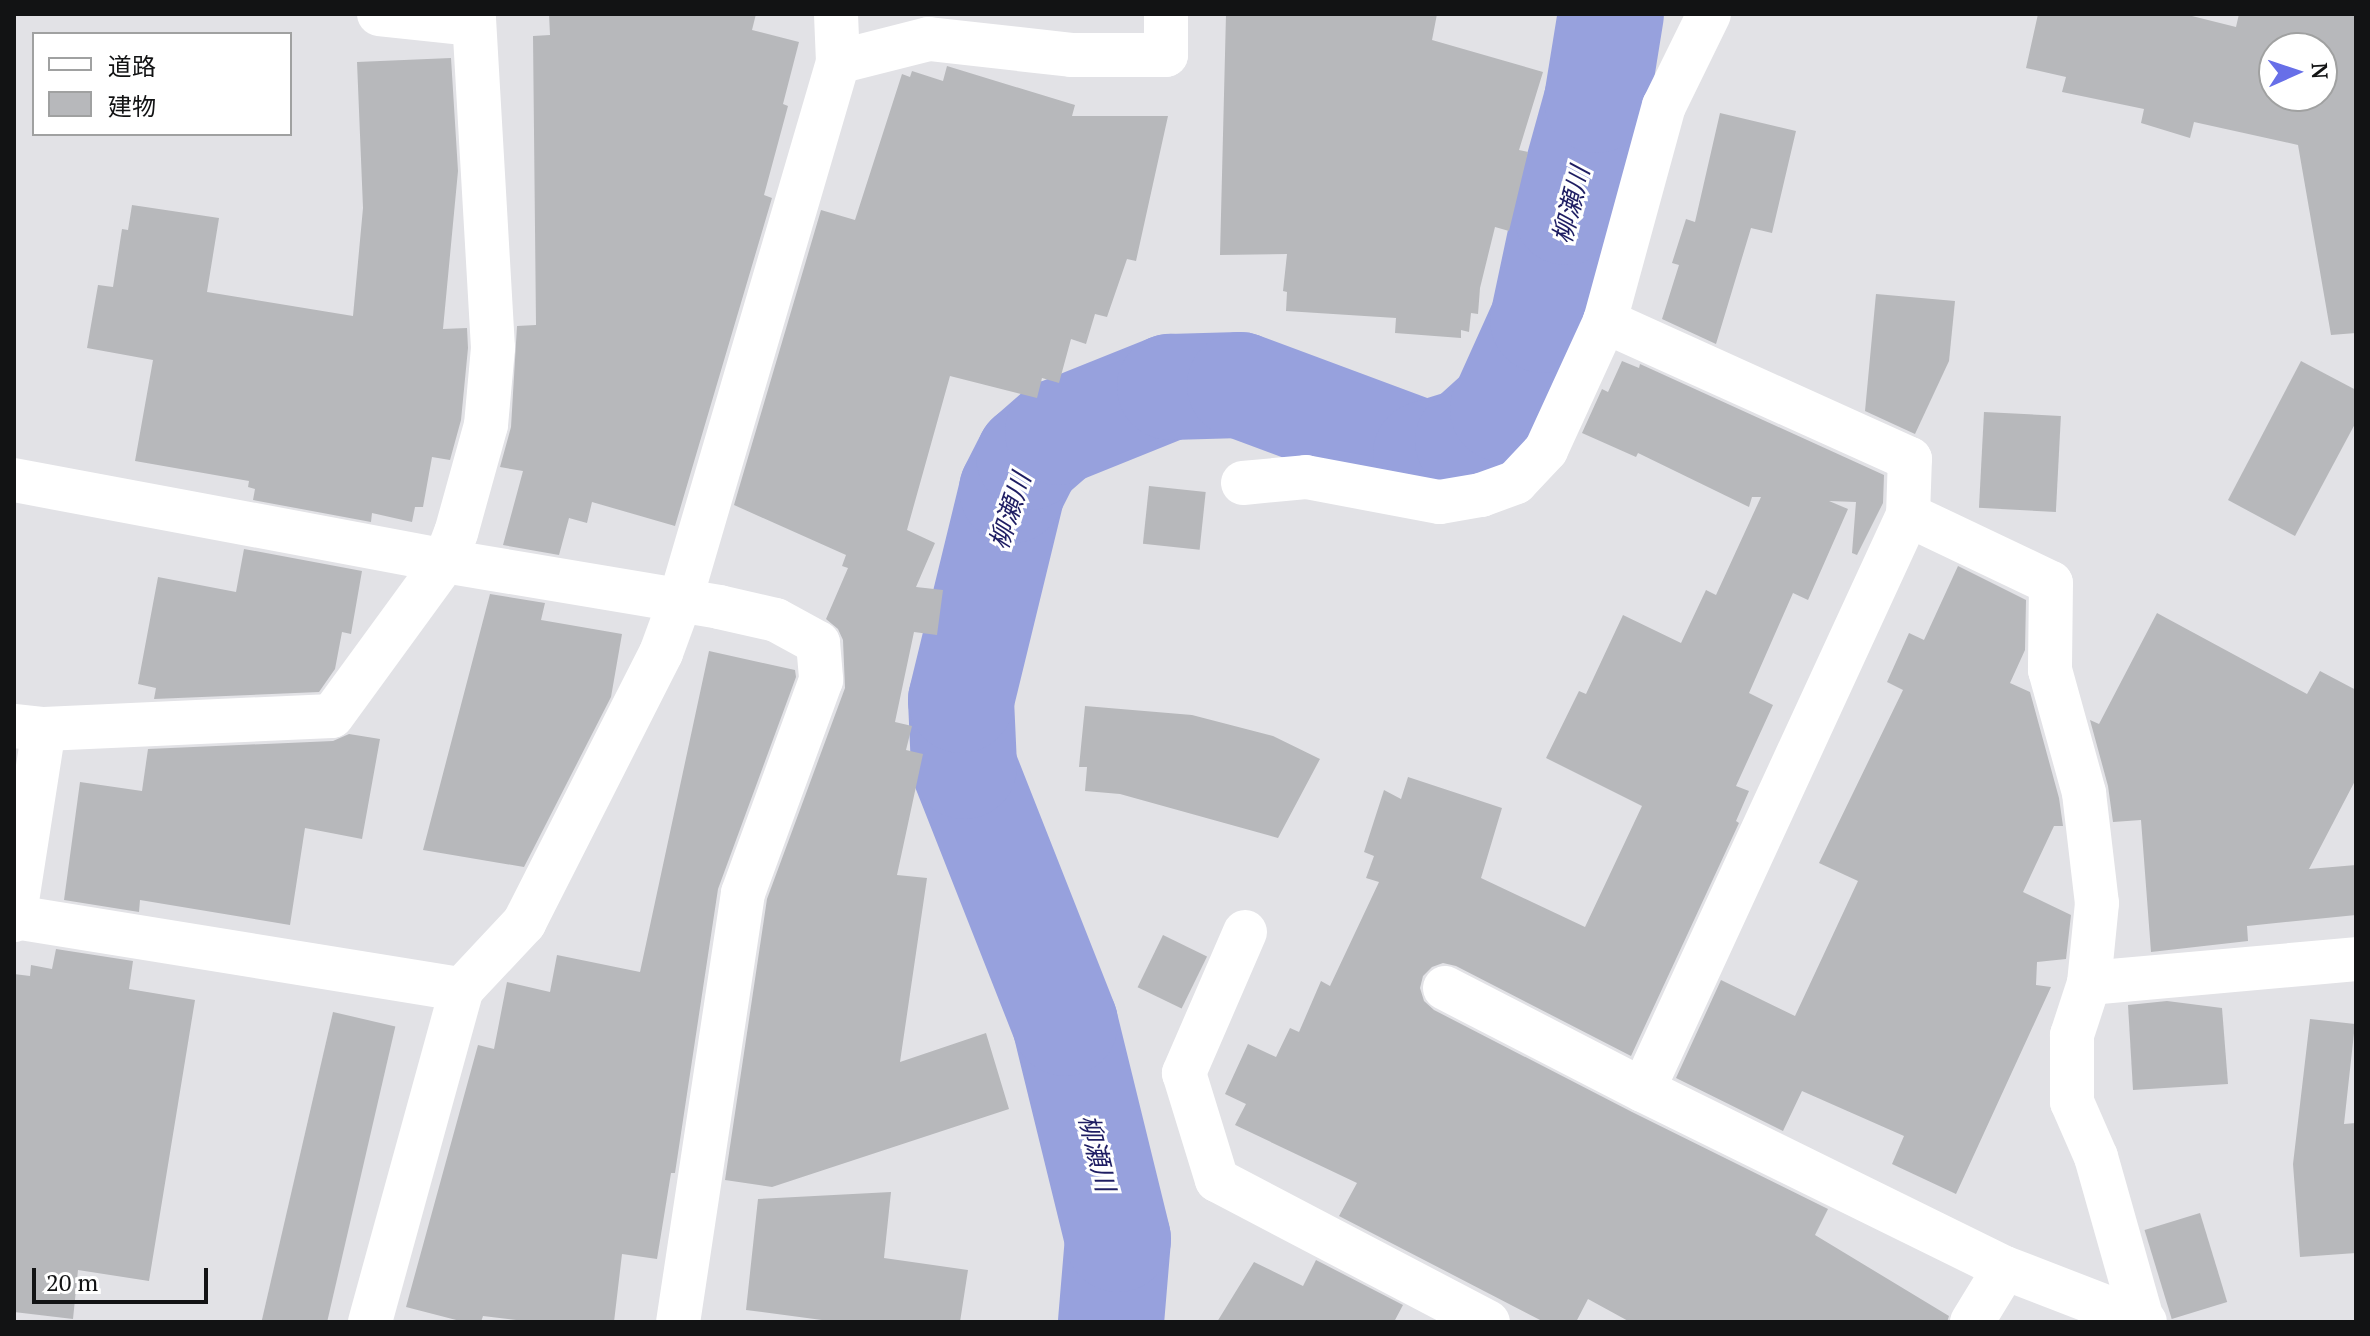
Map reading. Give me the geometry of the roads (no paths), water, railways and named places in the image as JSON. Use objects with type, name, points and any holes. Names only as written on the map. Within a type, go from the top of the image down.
[{"type":"street","points":[[379,14],[474,19],[493,348],[486,425],[445,561],[332,716],[29,727],[14,918],[462,989]]},
{"type":"street","points":[[370,1322],[462,989],[524,923],[661,653],[680,601],[838,62],[836,14]]},
{"type":"street","points":[[838,62],[929,39],[1071,55],[1166,55],[1166,14]]},
{"type":"street","points":[[1243,483],[1306,477],[1440,502],[1481,495],[1516,482],[1546,450],[1605,321],[1664,106],[1709,14]]},
{"type":"street","points":[[1605,321],[1910,459],[1908,515],[1643,1090]]},
{"type":"street","points":[[14,480],[776,620],[818,643],[821,680],[743,893],[682,1321]]},
{"type":"street","points":[[1908,515],[2051,583],[2050,670],[2084,793],[2097,903],[2089,983],[2072,1035],[2072,1102],[2096,1157],[2144,1321]]},
{"type":"street","points":[[1245,932],[1184,1073],[1217,1180],[1432,1309],[1488,1322]]},
{"type":"street","points":[[2089,983],[2356,959]]},
{"type":"street","points":[[1445,988],[1643,1090],[2005,1268],[2144,1321]]},
{"type":"street","points":[[1972,1322],[2005,1268]]},
{"type":"waterway","name":"柳瀬川","points":[[1111,1322],[1118,1239],[1065,1023],[964,766],[961,700],[1012,490],[1029,457],[1058,432],[1170,387],[1240,385],[1426,454],[1468,441],[1503,409],[1543,320],[1566,212],[1597,100],[1611,14]]}]
